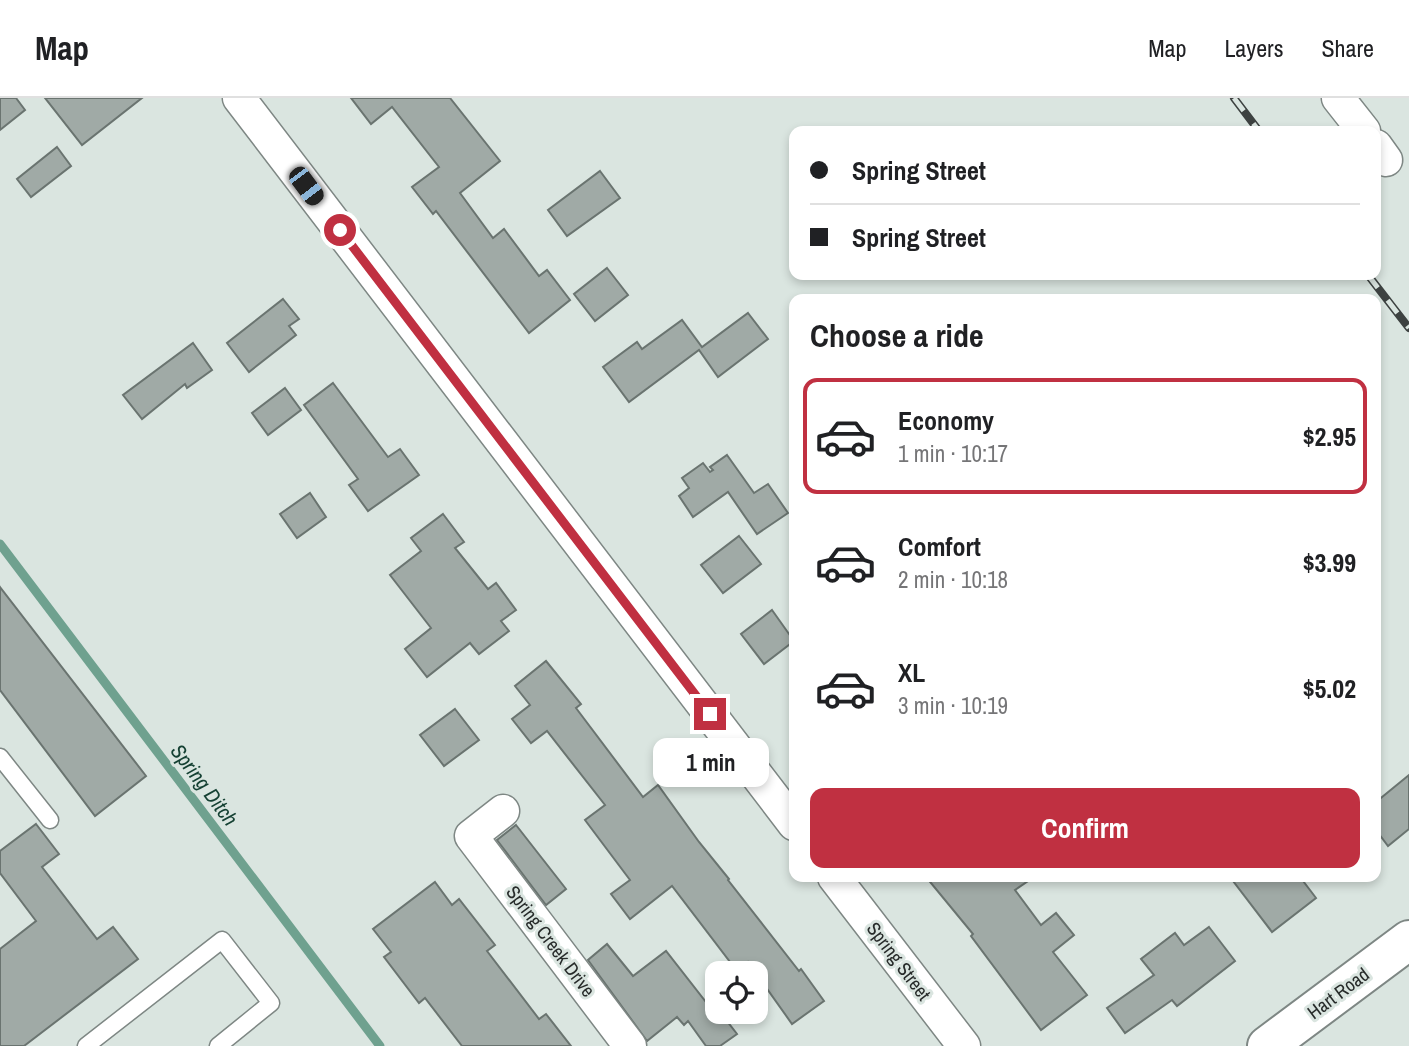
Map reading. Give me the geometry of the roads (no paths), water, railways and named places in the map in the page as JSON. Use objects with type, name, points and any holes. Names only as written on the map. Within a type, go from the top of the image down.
[{"type":"street","points":[[239,98],[789,817]]},
{"type":"street","points":[[1338,98],[1360,126]]},
{"type":"street","name":"Spring Creek Drive","points":[[503,811],[471,836],[630,1046]]},
{"type":"street","name":"Spring Street","points":[[839,882],[964,1046]]},
{"type":"street","name":"Hart Road","points":[[1267,1046],[1409,940]]},
{"type":"lane","points":[[0,757],[50,820]]},
{"type":"lane","points":[[86,1046],[222,940],[271,1003],[218,1046]]},
{"type":"waterway","name":"Spring Ditch","points":[[0,544],[380,1046]]},
{"type":"railway","points":[[1234,98],[1255,126]]},
{"type":"railway","points":[[1372,280],[1409,328]]}]
